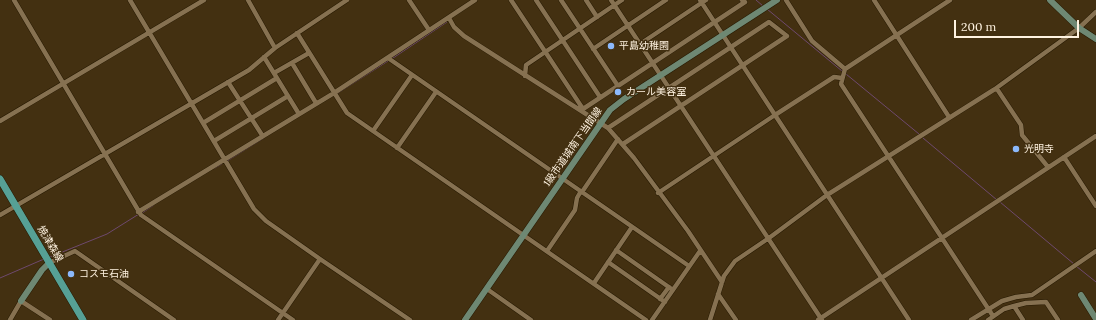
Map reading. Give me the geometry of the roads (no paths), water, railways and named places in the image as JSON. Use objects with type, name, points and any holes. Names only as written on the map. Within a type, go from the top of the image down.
[{"type":"main road","name":"焼津森線","points":[[0,179],[83,320]]},
{"type":"street","points":[[14,0],[140,214],[293,320]]},
{"type":"street","points":[[130,0],[254,210],[320,259],[410,320]]},
{"type":"street","points":[[0,121],[204,0]]},
{"type":"street","points":[[248,0],[275,48]]},
{"type":"street","points":[[0,215],[249,70],[275,48],[347,0]]},
{"type":"street","points":[[409,0],[429,30]]},
{"type":"street","points":[[140,214],[262,135],[316,103],[335,95],[475,0]]},
{"type":"street","points":[[511,0],[582,110]]},
{"type":"street","points":[[536,0],[600,97]]},
{"type":"street","points":[[560,0],[618,86]]},
{"type":"street","points":[[586,0],[597,17]]},
{"type":"street","points":[[611,0],[652,64],[769,238],[820,319],[1096,136]]},
{"type":"street","points":[[525,76],[526,65],[622,0]]},
{"type":"street","points":[[593,49],[666,0]]},
{"type":"street","points":[[582,110],[745,2],[742,0]]},
{"type":"street","name":"1級市道城南下当間線","points":[[465,320],[601,123],[616,105],[777,0]]},
{"type":"street","points":[[786,0],[812,41],[845,69]]},
{"type":"street","points":[[874,0],[950,117]]},
{"type":"street","points":[[950,0],[845,69],[841,84],[990,308],[993,316]]},
{"type":"street","points":[[1050,0],[1079,28],[1096,40]]},
{"type":"street","points":[[640,44],[703,1],[731,47],[909,320]]},
{"type":"street","points":[[710,320],[722,282],[727,271],[735,261],[827,195],[995,89],[1079,28],[1096,12]]},
{"type":"street","points":[[449,18],[454,27],[464,36],[608,128],[623,144],[658,193],[688,231],[722,282]]},
{"type":"street","points":[[608,128],[769,22],[787,36],[623,144]]},
{"type":"street","points":[[297,33],[347,113],[646,320]]},
{"type":"street","points":[[274,73],[309,53]]},
{"type":"street","points":[[264,57],[299,114]]},
{"type":"street","points":[[388,58],[689,266]]},
{"type":"street","points":[[292,63],[316,103]]},
{"type":"street","points":[[373,131],[412,75]]},
{"type":"street","points":[[658,193],[834,77],[842,78]]},
{"type":"street","points":[[203,123],[277,78]]},
{"type":"street","points":[[228,82],[241,100],[262,135]]},
{"type":"street","points":[[995,89],[997,89],[1021,125],[1022,135],[1048,167]]},
{"type":"street","points":[[397,148],[436,92]]},
{"type":"street","points":[[214,141],[288,96]]},
{"type":"street","points":[[547,251],[575,210],[577,198],[618,139]]},
{"type":"street","points":[[1064,157],[1096,206]]},
{"type":"street","points":[[594,283],[632,227]]},
{"type":"street","points":[[616,250],[671,289]]},
{"type":"street","points":[[10,320],[42,270],[49,263],[75,251],[174,320]]},
{"type":"street","points":[[652,320],[662,300],[700,251]]},
{"type":"street","points":[[971,320],[990,308],[1012,298],[1032,295],[1096,251]]},
{"type":"street","points":[[278,320],[320,259]]},
{"type":"street","points":[[608,262],[662,300]]},
{"type":"street","points":[[487,289],[531,320]]},
{"type":"street","points":[[718,294],[736,320]]},
{"type":"street","points":[[1081,295],[1096,319]]},
{"type":"street","points":[[22,301],[50,320]]},
{"type":"street","points":[[989,320],[993,316],[1014,306],[1026,303],[1046,302],[1058,320]]},
{"type":"street","points":[[1014,306],[1023,320]]},
{"type":"waterway","points":[[756,0],[763,6]]},
{"type":"waterway","points":[[767,9],[842,71]]},
{"type":"waterway","points":[[393,58],[447,22]]},
{"type":"waterway","points":[[338,93],[388,61]]},
{"type":"waterway","points":[[846,74],[919,134]]},
{"type":"waterway","points":[[227,161],[264,138]]},
{"type":"waterway","points":[[923,138],[997,200]]},
{"type":"waterway","points":[[215,168],[225,162]]},
{"type":"waterway","points":[[1000,202],[1074,264]]},
{"type":"waterway","points":[[142,213],[154,205]]},
{"type":"waterway","points":[[50,257],[107,234],[139,214]]},
{"type":"waterway","points":[[0,278],[44,259]]},
{"type":"waterway","points":[[1076,266],[1096,282]]},
{"type":"place","name":"平島幼稚園","points":[[611,46]]},
{"type":"place","name":"カール美容室","points":[[618,92]]},
{"type":"place","name":"光明寺","points":[[1016,149]]},
{"type":"place","name":"コスモ石油","points":[[71,274]]}]
